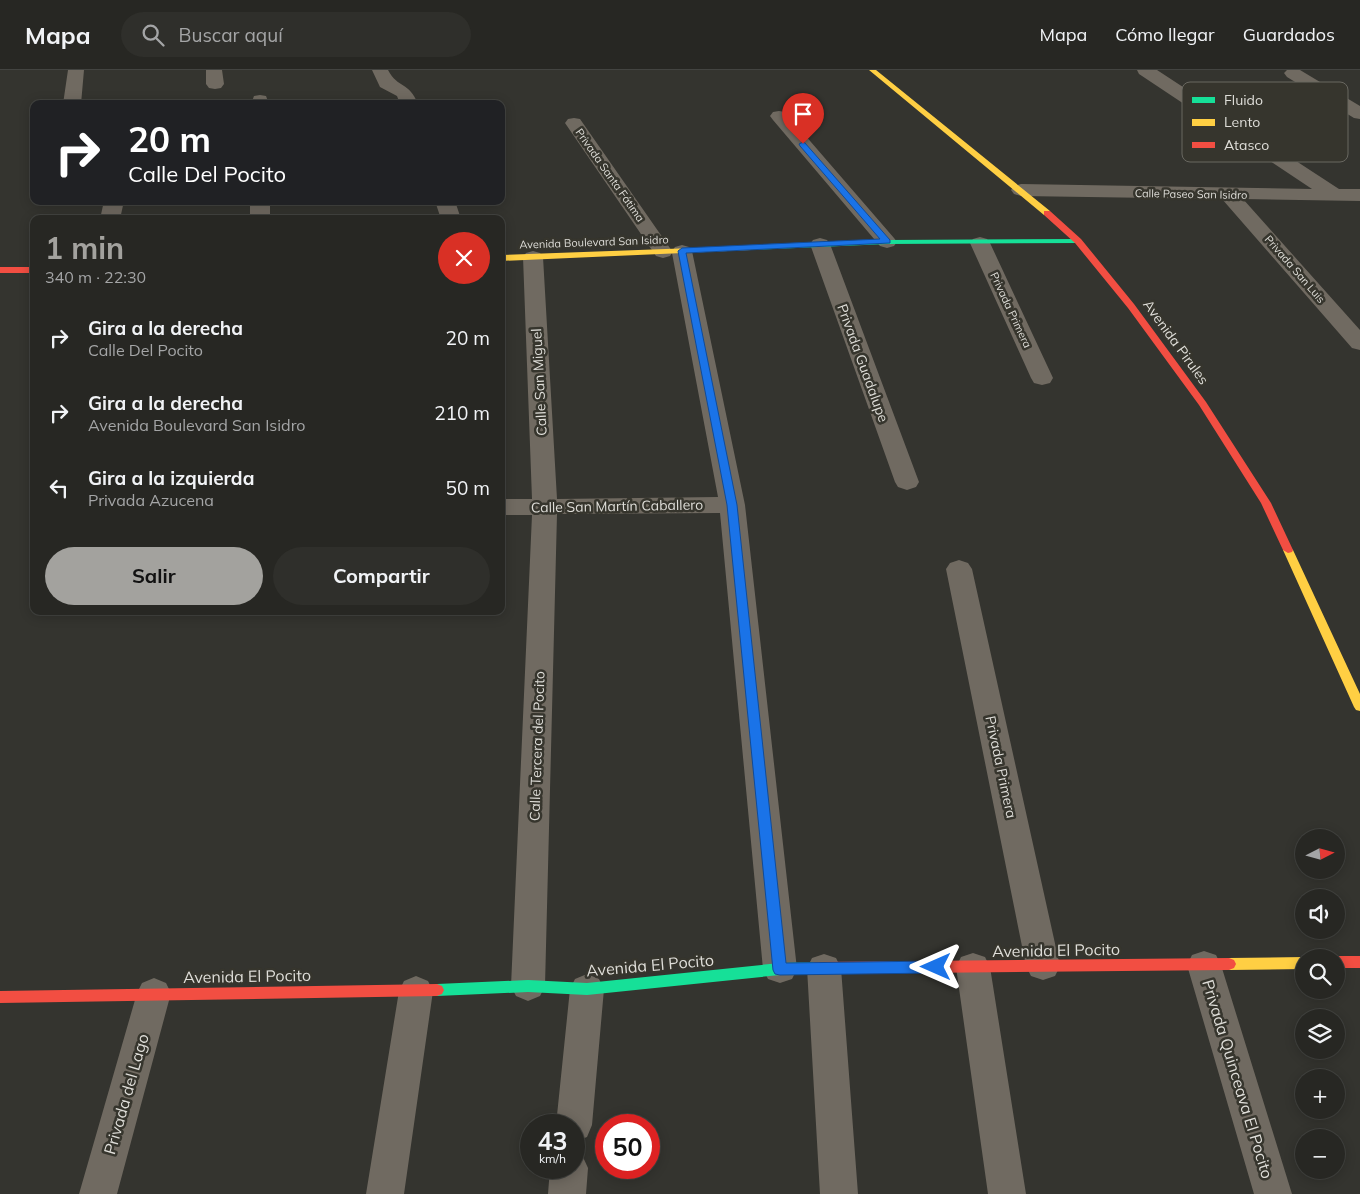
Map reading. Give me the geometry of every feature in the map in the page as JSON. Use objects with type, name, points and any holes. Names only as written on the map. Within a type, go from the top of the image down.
[{"type":"main road","name":"Avenida Pirules","points":[[872,70],[1021,190],[1078,242],[1131,306],[1203,404],[1266,503],[1360,707]]},
{"type":"main road","name":"Avenida Boulevard San Isidro","points":[[505,258],[887,242],[1078,242]]},
{"type":"main road","points":[[0,270],[30,270]]},
{"type":"main road","points":[[1345,962],[1360,962]]},
{"type":"main road","name":"Avenida El Pocito","points":[[0,997],[416,991],[528,986],[587,989],[780,970],[824,968],[1295,963]]},
{"type":"street","points":[[72,100],[76,70]]},
{"type":"street","points":[[380,70],[386,83],[405,93],[408,100]]},
{"type":"street","points":[[1145,70],[1182,94]]},
{"type":"street","points":[[1293,73],[1308,82]]},
{"type":"street","points":[[1348,107],[1360,114]]},
{"type":"street","points":[[779,116],[887,242]]},
{"type":"street","name":"Privada Santa Fátima","points":[[574,123],[672,252]]},
{"type":"street","points":[[1285,162],[1335,195]]},
{"type":"street","name":"Calle Paseo San Isidro","points":[[1021,190],[1360,195]]},
{"type":"street","name":"Privada San Luis","points":[[1229,194],[1360,343]]},
{"type":"street","name":"Privada Primera","points":[[980,243],[1042,378]]},
{"type":"street","name":"Privada Guadalupe","points":[[820,244],[907,482]]},
{"type":"street","points":[[672,252],[732,505],[780,970]]},
{"type":"street","name":"Calle San Miguel","points":[[533,257],[545,506]]},
{"type":"street","name":"Calle San Martín Caballero","points":[[505,507],[732,505]]},
{"type":"street","name":"Calle Tercera del Pocito","points":[[528,986],[545,506]]},
{"type":"street","name":"Privada Primera","points":[[959,569],[1043,966]]},
{"type":"street","name":"Privada Quinceava El Pocito","points":[[1204,965],[1273,1194]]},
{"type":"street","points":[[973,967],[1007,1194]]},
{"type":"street","points":[[824,968],[840,1194]]},
{"type":"street","points":[[575,1114],[587,989]]},
{"type":"street","points":[[385,1194],[416,991]]},
{"type":"street","name":"Privada del Lago","points":[[98,1194],[154,994]]},
{"type":"street","points":[[567,1194],[568,1179]]},
{"type":"traffic: fast","points":[[748,248],[887,242],[1078,241]]},
{"type":"traffic: fast","points":[[437,990],[528,986],[587,989],[780,969],[815,968]]},
{"type":"traffic: slow","points":[[872,70],[1047,213]]},
{"type":"traffic: slow","points":[[505,258],[748,248]]},
{"type":"traffic: slow","points":[[1288,550],[1360,707]]},
{"type":"traffic: slow","points":[[1229,964],[1295,963]]},
{"type":"traffic: jam","points":[[1047,213],[1078,241],[1131,306],[1203,404],[1266,503],[1288,550]]},
{"type":"traffic: jam","points":[[0,270],[30,270]]},
{"type":"traffic: jam","points":[[1345,962],[1360,962]]},
{"type":"traffic: jam","points":[[815,968],[1229,964]]},
{"type":"traffic: jam","points":[[0,997],[437,990]]},
{"type":"route","points":[[803,144],[887,242],[682,251],[732,505],[780,970],[936,967]]}]
